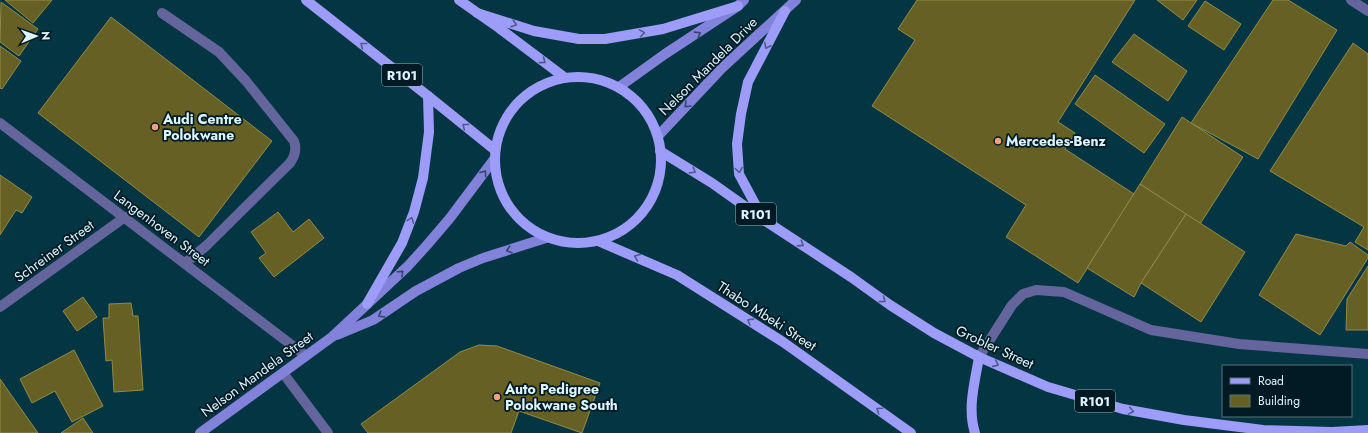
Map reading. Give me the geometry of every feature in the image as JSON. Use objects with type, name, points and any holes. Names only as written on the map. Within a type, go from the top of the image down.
[{"type":"main road","name":"R101","points":[[306,0],[428,96],[495,154]]},
{"type":"main road","points":[[459,0],[564,77]]},
{"type":"main road","points":[[477,13],[534,31],[579,39],[605,38],[663,29],[741,3]]},
{"type":"main road","points":[[764,220],[739,174],[737,144],[741,114],[748,82],[785,11]]},
{"type":"main road","name":"Thabo Mbeki Street","points":[[578,76],[592,78],[606,81],[620,87],[636,100],[649,116],[658,136],[660,151],[658,180],[650,201],[637,219],[618,233],[598,241],[580,243],[563,242],[546,238],[529,228],[515,214],[504,197],[498,178],[495,154],[501,130],[511,111],[525,95],[544,84],[564,77],[578,76]]},
{"type":"main road","points":[[367,304],[402,243],[414,212],[423,178],[429,132],[428,96]]},
{"type":"main road","name":"Grobler Street","points":[[660,151],[712,183],[764,220],[934,333],[979,357],[1048,387],[1123,409],[1184,420],[1263,430],[1332,432],[1368,430]]},
{"type":"main road","name":"Thabo Mbeki Street","points":[[598,241],[677,274],[783,342],[911,433]]},
{"type":"main road","points":[[974,433],[971,422],[971,407],[979,357]]},
{"type":"street","name":"Nelson Mandela Drive","points":[[658,136],[722,68],[796,0]]},
{"type":"street","points":[[1350,0],[1368,11]]},
{"type":"street","name":"Nelson Mandela Drive","points":[[620,87],[665,54],[741,3]]},
{"type":"street","points":[[162,13],[218,52],[246,81],[294,141],[296,147],[293,158],[290,162],[206,246],[185,263]]},
{"type":"street","name":"Langenhoven Street","points":[[0,123],[306,356]]},
{"type":"street","name":"Nelson Mandela Street","points":[[200,433],[332,338],[408,266],[427,245],[450,218],[495,154]]},
{"type":"street","name":"Schreiner Street","points":[[0,307],[125,217]]},
{"type":"street","name":"Nelson Mandela Street","points":[[332,338],[373,320],[416,291],[458,268],[483,258],[546,238]]},
{"type":"street","points":[[979,357],[1012,305],[1023,294],[1036,290],[1064,292],[1151,330],[1239,344],[1368,354]]},
{"type":"street","points":[[283,373],[328,433]]},
{"type":"building","points":[[5,0],[52,0],[33,23]]},
{"type":"building","name":"Mercedes-Benz","points":[[917,0],[1135,0],[1058,122],[1075,133],[1065,149],[1134,194],[1078,283],[1006,237],[1026,205],[872,106],[915,40],[898,29]]},
{"type":"building","points":[[1157,0],[1197,0],[1183,20]]},
{"type":"building","points":[[1273,0],[1288,0],[1337,30],[1258,159],[1191,123]]},
{"type":"building","points":[[1205,1],[1241,24],[1224,50],[1188,26]]},
{"type":"building","points":[[1,2],[38,29],[19,56],[0,42]]},
{"type":"building","name":"Audi Centre Polokwane","points":[[111,17],[272,141],[199,237],[38,113]]},
{"type":"building","points":[[1134,34],[1187,71],[1168,101],[1112,62]]},
{"type":"building","points":[[1353,43],[1368,54],[1368,250],[1355,242],[1364,227],[1270,171]]},
{"type":"building","points":[[0,46],[21,61],[2,89],[0,88]]},
{"type":"building","points":[[1095,75],[1165,124],[1144,153],[1075,104]]},
{"type":"building","points":[[1182,117],[1243,157],[1200,224],[1140,184]]},
{"type":"building","points":[[0,175],[32,197],[22,213],[16,210],[0,235]]},
{"type":"building","points":[[1140,184],[1186,214],[1141,283],[1134,297],[1087,268]]},
{"type":"building","points":[[278,212],[293,232],[309,219],[324,238],[274,277],[259,258],[266,253],[251,232]]},
{"type":"building","points":[[1186,214],[1245,252],[1201,322],[1141,283]]},
{"type":"building","points":[[1296,234],[1346,246],[1350,242],[1368,255],[1368,258],[1320,335],[1259,295]]},
{"type":"building","points":[[1368,266],[1368,330],[1346,330],[1347,299]]},
{"type":"building","points":[[83,297],[97,317],[77,331],[63,311]]},
{"type":"building","points":[[131,303],[133,316],[138,316],[143,390],[114,392],[112,360],[106,361],[103,318],[109,318],[109,304]]},
{"type":"building","name":"Auto Pedigree Polokwane South","points":[[479,345],[497,346],[600,383],[582,433],[519,411],[511,433],[368,433],[361,424],[460,352]]},
{"type":"building","points":[[74,350],[103,406],[72,422],[55,391],[32,403],[20,379]]},
{"type":"building","points":[[0,379],[38,433],[0,433]]},
{"type":"building","points":[[83,418],[93,433],[61,433]]},
{"type":"place","name":"Audi Centre Polokwane","points":[[155,127]]},
{"type":"place","name":"Mercedes-Benz","points":[[998,141]]},
{"type":"place","name":"Auto Pedigree Polokwane South","points":[[497,397]]}]
